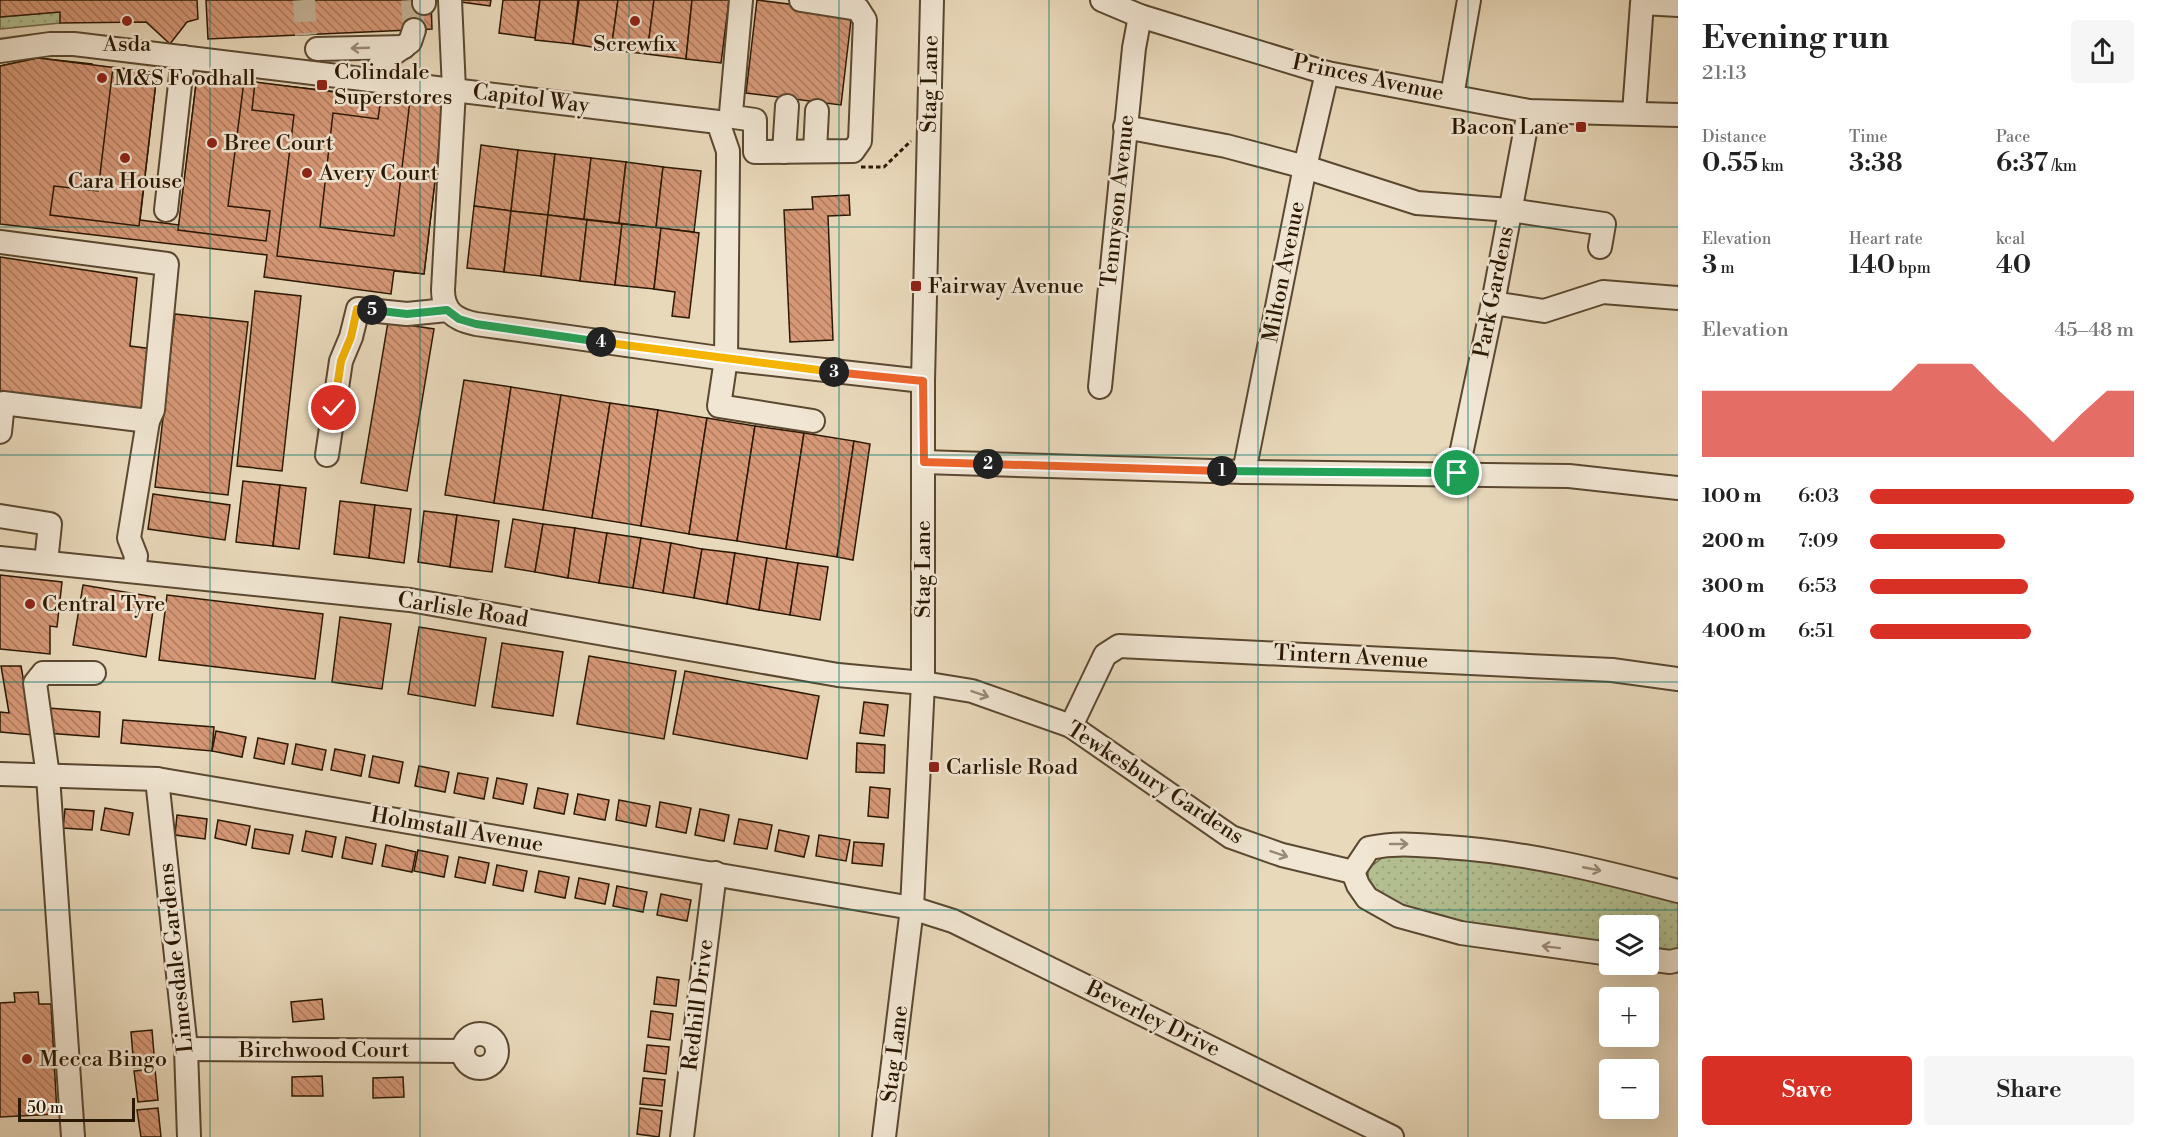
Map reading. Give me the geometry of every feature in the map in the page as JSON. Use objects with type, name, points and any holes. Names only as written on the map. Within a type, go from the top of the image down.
[{"type":"street","points":[[450,0],[454,90],[443,290],[447,310],[459,319],[476,324],[726,359],[923,381]]},
{"type":"street","points":[[741,0],[731,112],[735,117],[755,120],[755,152]]},
{"type":"street","points":[[728,152],[853,151],[858,147],[865,20],[858,9],[801,0]]},
{"type":"street","name":"Stag Lane","points":[[885,1137],[912,909],[923,683],[923,381],[932,0]]},
{"type":"street","name":"Princes Avenue","points":[[1102,0],[1140,16],[1327,73],[1529,111],[1678,115]]},
{"type":"street","points":[[1452,96],[1469,0]]},
{"type":"street","points":[[1634,113],[1642,3],[1678,5]]},
{"type":"street","name":"Tennyson Avenue","points":[[1100,387],[1125,127],[1140,16]]},
{"type":"street","points":[[312,73],[313,40],[414,35]]},
{"type":"street","points":[[369,80],[382,62],[414,35]]},
{"type":"street","points":[[392,82],[421,45],[414,35]]},
{"type":"street","name":"Capitol Way","points":[[0,51],[50,44],[74,44],[718,122],[728,152],[726,359],[719,406],[813,421]]},
{"type":"street","points":[[166,210],[183,57]]},
{"type":"street","name":"Milton Avenue","points":[[1244,472],[1305,167],[1327,73]]},
{"type":"street","points":[[784,152],[787,106]]},
{"type":"street","points":[[815,151],[817,111]]},
{"type":"street","name":"Park Gardens","points":[[1457,473],[1529,111]]},
{"type":"street","points":[[1125,127],[1226,146],[1305,167],[1416,203],[1510,210],[1604,224],[1600,247]]},
{"type":"street","points":[[0,242],[167,264],[153,410],[148,421],[129,538],[136,556],[134,571]]},
{"type":"street","points":[[1492,303],[1544,311],[1603,292],[1678,298]]},
{"type":"street","points":[[327,455],[341,361],[351,337],[357,309],[407,314],[447,310]]},
{"type":"street","points":[[0,432],[3,403],[148,421]]},
{"type":"street","points":[[924,462],[1244,472],[1569,476],[1678,488]]},
{"type":"street","points":[[0,516],[50,524],[46,562]]},
{"type":"street","name":"Carlisle Road","points":[[0,558],[410,600],[838,675],[923,683]]},
{"type":"street","name":"Tintern Avenue","points":[[1071,726],[1105,655],[1119,646],[1612,670],[1678,679]]},
{"type":"street","points":[[73,1137],[48,776],[35,683],[43,673],[94,673]]},
{"type":"street","name":"Tewkesbury Gardens","points":[[923,683],[972,691],[1071,726],[1231,837],[1282,855],[1353,872]]},
{"type":"street","name":"Holmstall Avenue","points":[[0,774],[157,779],[715,873],[912,909]]},
{"type":"street","name":"Limesdale Gardens","points":[[157,779],[186,1049],[189,1137]]},
{"type":"street","points":[[1599,953],[1461,933],[1399,916],[1367,898],[1353,872],[1369,848],[1392,844],[1430,846],[1489,850],[1606,872],[1678,891]]},
{"type":"street","name":"Redhill Drive","points":[[682,1137],[715,873]]},
{"type":"street","name":"Beverley Drive","points":[[912,909],[953,921],[1392,1137]]},
{"type":"street","points":[[1659,960],[1671,962],[1678,960]]},
{"type":"street","name":"Birchwood Court","points":[[186,1049],[463,1051]]},
{"type":"green space","points":[[60,12],[60,23],[0,29],[0,17]]},
{"type":"green space","points":[[1426,852],[1550,869],[1678,898],[1678,953],[1659,953],[1659,915],[1599,915],[1599,947],[1534,938],[1400,909],[1368,886],[1368,869],[1388,853]]},
{"type":"building","name":"Asda","points":[[0,0],[197,0],[198,19],[187,22],[170,44],[146,22],[60,23],[60,12],[0,17]]},
{"type":"building","points":[[206,0],[431,0],[432,29],[208,39]]},
{"type":"building","points":[[461,0],[491,0],[490,6],[461,2]]},
{"type":"building","points":[[503,0],[540,0],[535,38],[499,33]]},
{"type":"building","points":[[540,0],[578,0],[573,44],[535,40]]},
{"type":"building","points":[[579,0],[618,0],[611,50],[573,44]]},
{"type":"building","points":[[618,0],[654,0],[647,54],[611,50]]},
{"type":"building","points":[[654,0],[692,0],[686,59],[647,54]]},
{"type":"building","points":[[692,0],[729,0],[721,63],[686,59]]},
{"type":"building","points":[[757,0],[852,12],[841,105],[746,93]]},
{"type":"building","points":[[38,58],[92,64],[88,92],[43,86],[40,103],[44,103],[30,213],[0,209],[0,66]]},
{"type":"building","points":[[38,58],[157,73],[140,220],[179,225],[197,76],[444,104],[424,274],[394,271],[391,294],[264,277],[267,255],[0,224],[0,66]]},
{"type":"building","name":"Cara House","points":[[113,67],[157,73],[139,226],[50,215],[54,186],[98,191]]},
{"type":"building","name":"Bree Court","points":[[197,76],[244,81],[228,206],[270,211],[266,241],[178,230]]},
{"type":"building","name":"Avery Court","points":[[255,82],[381,98],[378,119],[333,113],[320,227],[394,236],[410,100],[444,104],[424,274],[277,256],[294,115],[252,110]]},
{"type":"building","points":[[481,145],[518,150],[511,211],[474,206]]},
{"type":"building","points":[[518,150],[555,154],[548,215],[511,211]]},
{"type":"building","points":[[555,154],[591,158],[584,219],[548,215]]},
{"type":"building","points":[[591,158],[626,162],[619,223],[584,219]]},
{"type":"building","points":[[626,162],[663,167],[656,228],[619,223]]},
{"type":"building","points":[[663,167],[701,171],[694,232],[656,228]]},
{"type":"building","points":[[849,195],[850,215],[828,216],[833,340],[790,342],[784,210],[813,209],[812,197]]},
{"type":"building","points":[[474,206],[511,211],[504,272],[467,268]]},
{"type":"building","points":[[511,211],[548,215],[541,276],[504,272]]},
{"type":"building","points":[[548,215],[587,220],[580,281],[541,276]]},
{"type":"building","points":[[587,220],[622,224],[615,285],[580,281]]},
{"type":"building","points":[[622,224],[661,228],[654,289],[615,285]]},
{"type":"building","points":[[661,228],[699,233],[689,318],[672,316],[675,292],[654,289]]},
{"type":"building","points":[[0,257],[137,278],[130,346],[153,349],[145,410],[0,391]]},
{"type":"building","points":[[255,291],[301,296],[282,471],[237,466]]},
{"type":"building","points":[[175,314],[248,322],[228,495],[155,487]]},
{"type":"building","points":[[388,322],[434,329],[407,491],[361,483]]},
{"type":"building","points":[[464,380],[511,387],[494,503],[445,495]]},
{"type":"building","points":[[511,387],[561,395],[543,510],[494,503]]},
{"type":"building","points":[[561,395],[610,403],[592,518],[543,510]]},
{"type":"building","points":[[610,403],[658,410],[641,526],[592,518]]},
{"type":"building","points":[[658,410],[707,418],[689,534],[641,526]]},
{"type":"building","points":[[707,418],[755,426],[737,541],[689,534]]},
{"type":"building","points":[[755,426],[804,433],[786,549],[737,541]]},
{"type":"building","points":[[804,433],[854,441],[837,557],[786,549]]},
{"type":"building","points":[[854,441],[870,444],[853,560],[837,557]]},
{"type":"building","points":[[243,481],[280,485],[273,546],[236,542]]},
{"type":"building","points":[[280,485],[306,488],[299,549],[273,546]]},
{"type":"building","points":[[153,494],[230,505],[225,540],[148,529]]},
{"type":"building","points":[[340,501],[375,505],[369,558],[334,554]]},
{"type":"building","points":[[375,505],[411,509],[404,563],[369,558]]},
{"type":"building","points":[[424,511],[457,515],[450,567],[418,562]]},
{"type":"building","points":[[457,515],[499,521],[492,572],[450,567]]},
{"type":"building","points":[[513,519],[543,524],[535,572],[505,567]]},
{"type":"building","points":[[543,524],[575,528],[568,578],[535,572]]},
{"type":"building","points":[[575,528],[607,533],[599,583],[568,578]]},
{"type":"building","points":[[607,533],[641,538],[633,588],[599,583]]},
{"type":"building","points":[[641,538],[671,543],[663,593],[633,588]]},
{"type":"building","points":[[671,543],[702,549],[694,598],[663,593]]},
{"type":"building","points":[[702,549],[735,553],[727,604],[694,598]]},
{"type":"building","points":[[735,553],[767,558],[759,610],[727,604]]},
{"type":"building","points":[[767,558],[798,563],[790,615],[759,610]]},
{"type":"building","points":[[798,563],[828,567],[820,620],[790,615]]},
{"type":"building","name":"Central Tyre","points":[[0,575],[62,582],[57,627],[50,626],[50,654],[0,649]]},
{"type":"building","points":[[83,585],[155,597],[146,657],[73,645]]},
{"type":"building","points":[[167,595],[323,614],[315,679],[159,660]]},
{"type":"building","points":[[340,617],[391,624],[382,689],[332,682]]},
{"type":"building","points":[[419,627],[486,638],[475,706],[408,694]]},
{"type":"building","points":[[502,643],[563,652],[553,716],[492,707]]},
{"type":"building","points":[[589,656],[676,671],[664,739],[577,724]]},
{"type":"building","points":[[1,666],[21,666],[33,735],[0,732],[0,712],[9,713]]},
{"type":"building","points":[[685,671],[819,696],[807,759],[673,734]]},
{"type":"building","points":[[864,702],[888,705],[884,736],[860,733]]},
{"type":"building","points":[[48,708],[100,712],[99,737],[46,733]]},
{"type":"building","points":[[123,720],[214,727],[212,751],[121,743]]},
{"type":"building","points":[[216,731],[246,737],[242,757],[212,751]]},
{"type":"building","points":[[258,738],[288,744],[284,764],[254,758]]},
{"type":"building","points":[[857,743],[885,745],[884,773],[856,772]]},
{"type":"building","points":[[296,744],[326,750],[322,770],[292,764]]},
{"type":"building","points":[[335,749],[365,755],[361,776],[331,770]]},
{"type":"building","points":[[373,756],[403,762],[399,783],[369,777]]},
{"type":"building","points":[[419,766],[449,772],[445,792],[415,786]]},
{"type":"building","points":[[458,773],[488,778],[484,799],[454,793]]},
{"type":"building","points":[[497,778],[527,784],[523,804],[493,798]]},
{"type":"building","points":[[870,787],[890,789],[888,818],[868,816]]},
{"type":"building","points":[[538,788],[568,794],[564,814],[534,808]]},
{"type":"building","points":[[578,794],[609,800],[605,820],[574,814]]},
{"type":"building","points":[[619,800],[650,806],[646,826],[616,820]]},
{"type":"building","points":[[660,802],[691,808],[686,833],[656,827]]},
{"type":"building","points":[[105,808],[133,813],[129,835],[101,830]]},
{"type":"building","points":[[65,809],[94,811],[92,830],[63,828]]},
{"type":"building","points":[[700,809],[729,815],[724,841],[695,835]]},
{"type":"building","points":[[177,815],[207,819],[205,839],[175,835]]},
{"type":"building","points":[[739,819],[772,825],[767,849],[734,844]]},
{"type":"building","points":[[218,820],[250,826],[246,845],[215,838]]},
{"type":"building","points":[[255,829],[293,835],[289,854],[252,848]]},
{"type":"building","points":[[779,830],[809,836],[804,857],[775,851]]},
{"type":"building","points":[[306,831],[336,837],[332,857],[302,851]]},
{"type":"building","points":[[819,835],[850,840],[846,861],[816,856]]},
{"type":"building","points":[[346,837],[376,844],[372,864],[342,858]]},
{"type":"building","points":[[854,842],[884,844],[882,866],[852,863]]},
{"type":"building","points":[[386,845],[416,852],[412,872],[382,866]]},
{"type":"building","points":[[418,850],[448,856],[444,877],[414,871]]},
{"type":"building","points":[[459,857],[489,863],[485,883],[455,877]]},
{"type":"building","points":[[497,865],[527,871],[523,891],[493,885]]},
{"type":"building","points":[[539,871],[569,877],[565,898],[535,892]]},
{"type":"building","points":[[579,878],[609,884],[605,904],[575,898]]},
{"type":"building","points":[[617,886],[647,892],[643,912],[613,906]]},
{"type":"building","points":[[661,894],[691,900],[687,921],[657,915]]},
{"type":"building","points":[[657,977],[679,980],[676,1006],[654,1004]]},
{"type":"building","name":"Mecca Bingo","points":[[38,992],[39,1004],[51,1004],[57,1114],[0,1117],[0,1003],[15,1002],[14,993]]},
{"type":"building","points":[[322,999],[324,1019],[293,1022],[291,1002]]},
{"type":"building","points":[[651,1011],[673,1014],[670,1040],[648,1037]]},
{"type":"building","points":[[152,1030],[155,1066],[134,1068],[131,1032]]},
{"type":"building","points":[[647,1045],[669,1047],[666,1074],[644,1071]]},
{"type":"building","points":[[155,1069],[158,1100],[138,1102],[134,1071]]},
{"type":"building","points":[[322,1076],[323,1096],[292,1096],[292,1077]]},
{"type":"building","points":[[403,1077],[404,1097],[373,1098],[373,1078]]},
{"type":"building","points":[[643,1078],[665,1080],[662,1106],[640,1104]]},
{"type":"building","points":[[158,1108],[161,1137],[141,1137],[137,1110]]},
{"type":"building","points":[[640,1108],[662,1111],[659,1137],[637,1134]]},
{"type":"tunnel","points":[[304,0],[306,35]]},
{"type":"tunnel","points":[[412,0],[414,30]]},
{"type":"place","name":"Asda","points":[[127,21]]},
{"type":"place","name":"Screwfix","points":[[635,21]]},
{"type":"place","name":"M&S Foodhall","points":[[102,78]]},
{"type":"place","name":"Colindale Superstores","points":[[322,85]]},
{"type":"place","name":"Bacon Lane","points":[[1581,127]]},
{"type":"place","name":"Bree Court","points":[[212,143]]},
{"type":"place","name":"Cara House","points":[[125,158]]},
{"type":"place","name":"Avery Court","points":[[307,173]]},
{"type":"place","name":"Fairway Avenue","points":[[916,286]]},
{"type":"place","name":"Central Tyre","points":[[30,604]]},
{"type":"place","name":"Carlisle Road","points":[[934,767]]},
{"type":"place","name":"Mecca Bingo","points":[[27,1059]]},
{"type":"route","points":[[334,408],[341,361],[351,337],[357,309],[407,314],[447,310],[465,322],[476,324],[809,370],[923,381],[924,462],[1222,471],[1457,473]]}]
